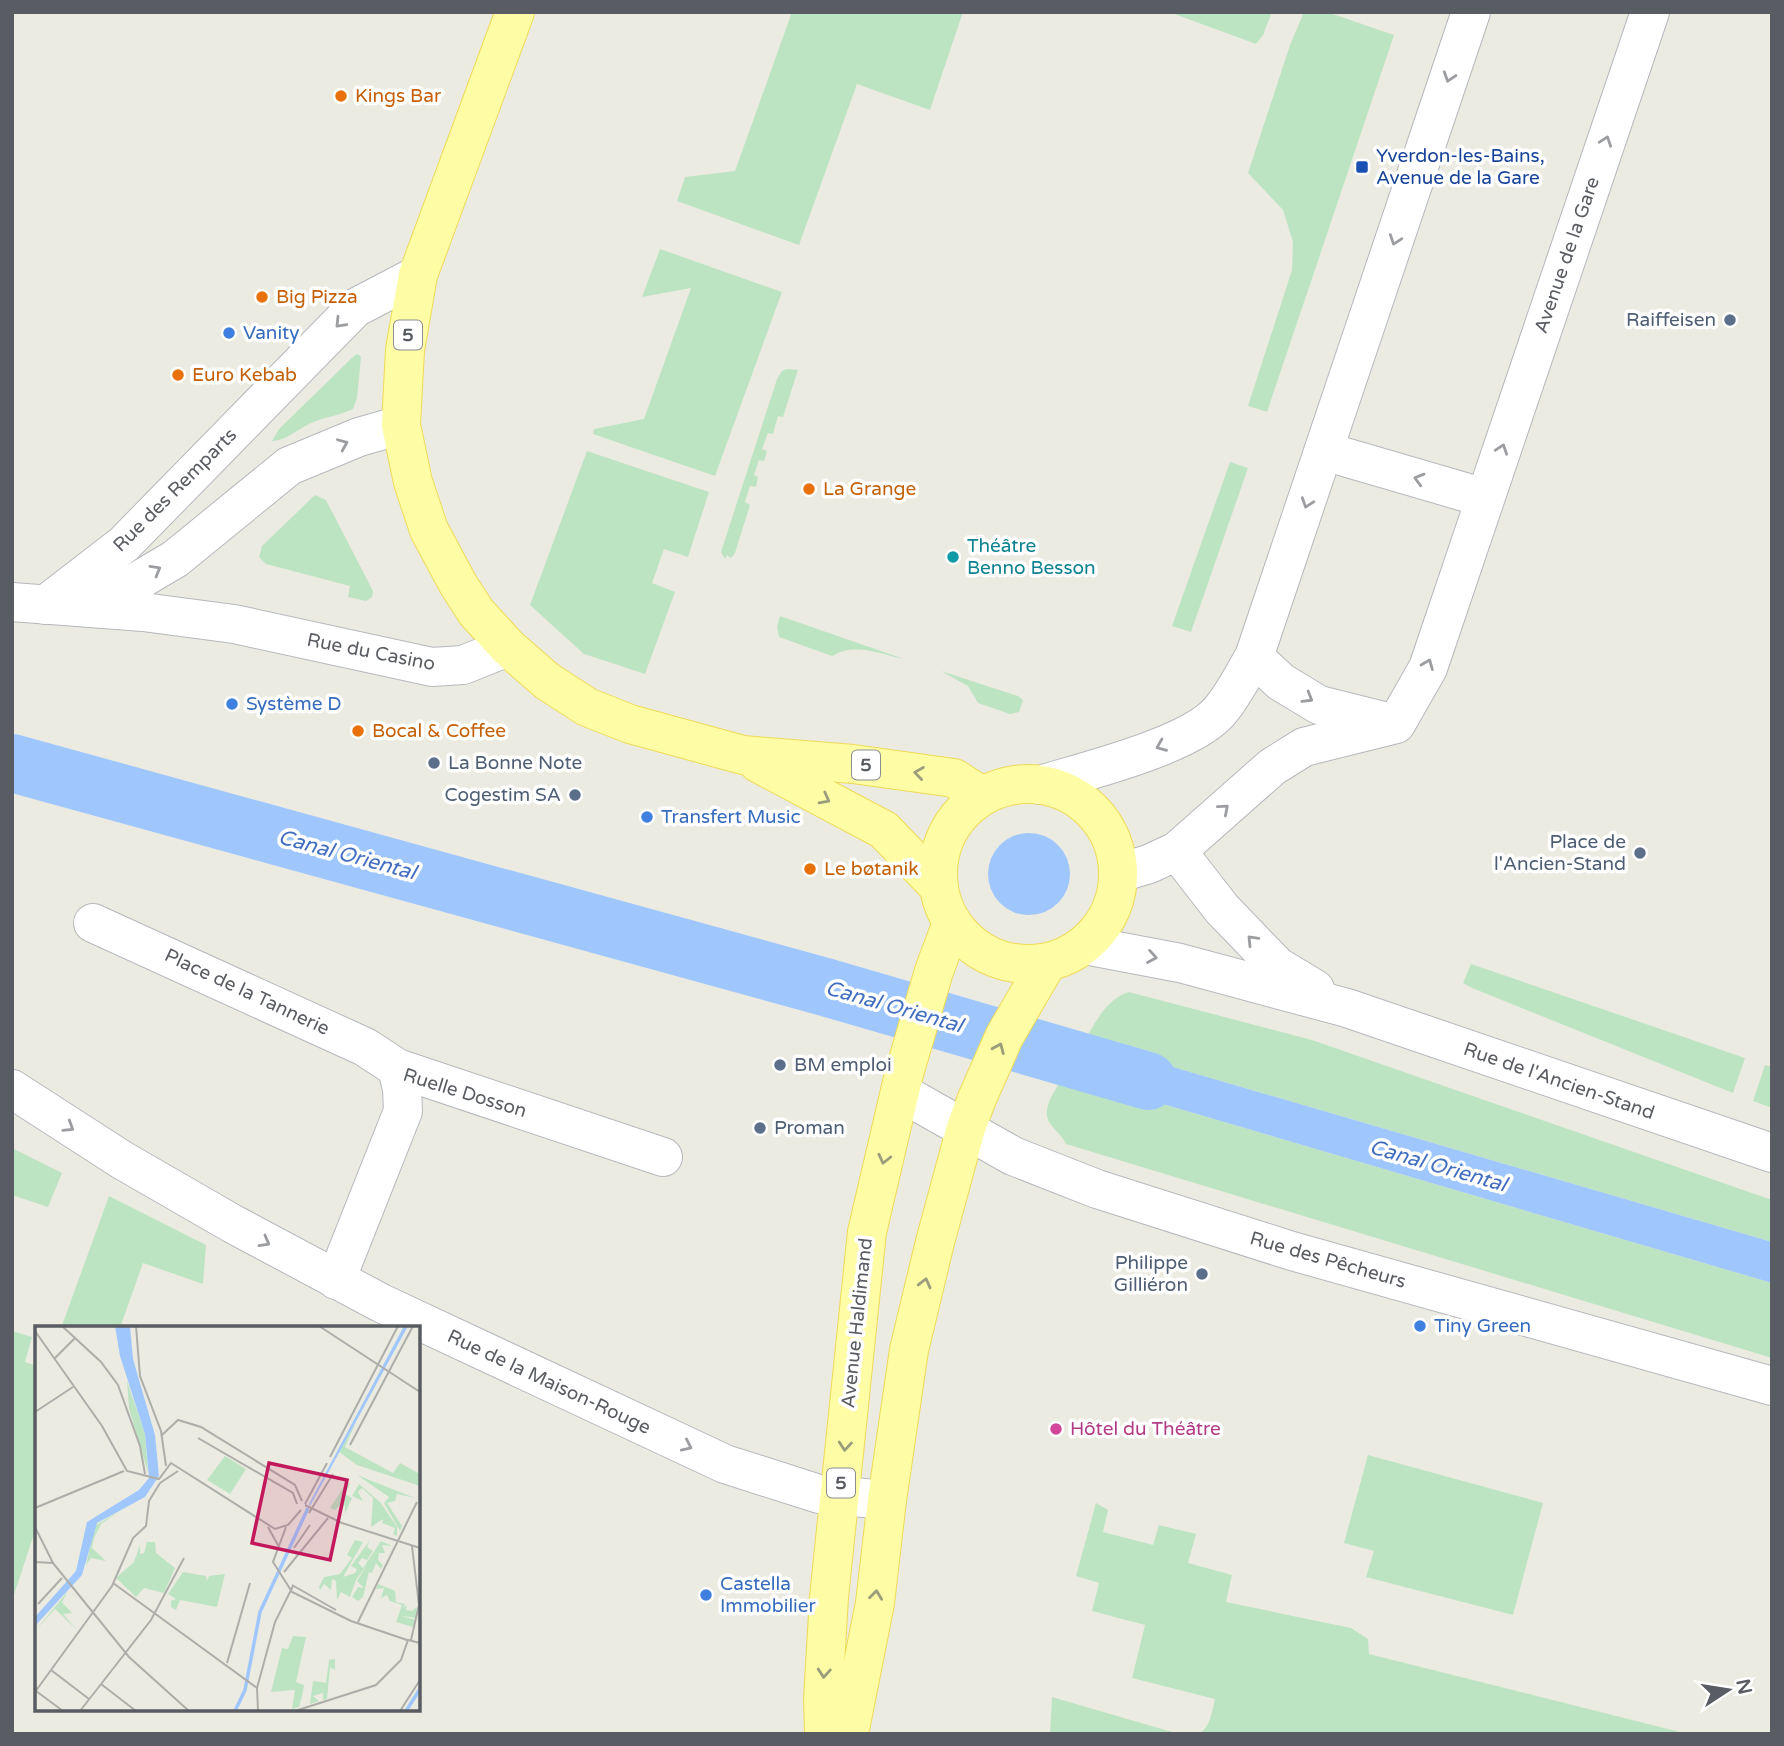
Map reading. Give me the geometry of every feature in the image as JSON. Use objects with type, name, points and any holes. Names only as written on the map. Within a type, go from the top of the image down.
[{"type":"main road","name":"5","points":[[515,12],[418,275],[405,350],[401,425],[413,482],[429,530],[476,612],[508,647],[547,681],[587,707],[629,724],[743,755],[853,764],[954,778],[982,796]]},
{"type":"main road","name":"5","points":[[743,755],[884,830],[939,887]]},
{"type":"main road","points":[[1040,785],[1065,792],[1087,805],[1104,824],[1114,848],[1119,873],[1115,901],[1103,925],[1085,945],[1047,963],[1018,964],[992,958],[969,943],[952,923],[943,905],[939,887],[941,852],[956,820],[982,796],[1004,787],[1040,785]]},
{"type":"main road","name":"Avenue Haldimand","points":[[824,1734],[822,1699],[830,1597],[867,1232],[902,1083],[934,971],[952,923]]},
{"type":"main road","points":[[849,1734],[875,1603],[909,1350],[971,1115],[1004,1037],[1047,963]]},
{"type":"street","points":[[1040,785],[1161,746],[1204,725],[1219,711],[1254,657],[1471,12]]},
{"type":"street","name":"Avenue de la Gare","points":[[1396,724],[1428,667],[1650,12]]},
{"type":"street","name":"Rue des Remparts","points":[[29,604],[124,544],[355,307],[418,275]]},
{"type":"street","name":"Rue des Remparts","points":[[29,604],[131,585],[175,559],[289,466],[359,437],[401,425]]},
{"type":"street","points":[[1324,451],[1485,498]]},
{"type":"street","name":"Rue du Casino","points":[[29,604],[143,612],[234,624],[432,667],[463,665],[508,647]]},
{"type":"street","points":[[1254,657],[1281,682],[1319,705],[1396,724]]},
{"type":"street","points":[[1119,873],[1149,864],[1177,851],[1272,767],[1304,747],[1396,724]]},
{"type":"street","name":"Rue de l'Ancien-Stand","points":[[1177,851],[1222,909],[1277,966],[1347,1008]]},
{"type":"street","name":"Place de la Tannerie","points":[[93,923],[365,1047],[397,1068]]},
{"type":"street","name":"Rue de l'Ancien-Stand","points":[[1085,945],[1180,963],[1347,1008],[1772,1153]]},
{"type":"street","name":"Ruelle Dosson","points":[[397,1068],[663,1157]]},
{"type":"street","name":"Ruelle Dosson","points":[[336,1280],[402,1111],[402,1089],[397,1068]]},
{"type":"street","name":"Rue des Pêcheurs","points":[[902,1083],[971,1115],[1013,1156],[1097,1189],[1305,1254],[1772,1386]]},
{"type":"street","name":"Rue de la Maison-Rouge","points":[[12,1089],[122,1160],[336,1280],[405,1315],[725,1464],[819,1494],[887,1500]]},
{"type":"green space","points":[[792,12],[963,12],[930,110],[857,84],[799,245],[677,201],[685,177],[735,171]]},
{"type":"green space","points":[[1169,12],[1272,12],[1263,35],[1256,44]]},
{"type":"green space","points":[[1304,12],[1327,12],[1394,35],[1267,412],[1248,406],[1292,270],[1293,242],[1283,210],[1248,173],[1290,45]]},
{"type":"green space","points":[[660,249],[782,292],[715,476],[593,434],[594,429],[644,419],[691,288],[642,297]]},
{"type":"green space","points":[[358,354],[361,357],[357,398],[353,409],[314,422],[286,437],[272,441],[279,429]]},
{"type":"green space","points":[[798,370],[783,417],[778,416],[773,434],[768,433],[762,449],[767,451],[764,461],[759,460],[754,475],[758,477],[756,487],[750,486],[745,502],[750,505],[735,553],[731,558],[727,555],[725,559],[721,552],[777,379],[782,371]]},
{"type":"green space","points":[[587,451],[709,492],[688,557],[664,549],[652,583],[675,592],[645,674],[584,654],[530,605]]},
{"type":"green space","points":[[1230,462],[1248,468],[1191,632],[1172,626]]},
{"type":"green space","points":[[315,495],[326,500],[373,591],[372,597],[366,601],[348,597],[350,586],[266,564],[259,557],[262,546]]},
{"type":"green space","points":[[780,616],[904,659],[859,649],[832,656],[779,637],[777,627]]},
{"type":"green space","points":[[941,671],[1018,696],[1023,700],[1019,712],[1010,714],[978,703],[968,686]]},
{"type":"green space","points":[[1471,964],[1745,1058],[1733,1093],[1472,988],[1463,983]]},
{"type":"green space","points":[[1129,992],[1312,1040],[1772,1200],[1772,1242],[1084,1041],[1108,1006]]},
{"type":"green space","points":[[1765,1065],[1772,1067],[1772,1108],[1753,1101]]},
{"type":"green space","points":[[1064,1075],[1772,1283],[1772,1358],[1066,1144],[1047,1116],[1051,1098]]},
{"type":"green space","points":[[12,1148],[62,1173],[48,1207],[12,1195]]},
{"type":"green space","points":[[109,1196],[206,1245],[203,1284],[143,1263],[121,1326],[62,1326]]},
{"type":"green space","points":[[12,1331],[32,1337],[25,1362],[35,1365],[35,1534],[12,1601]]},
{"type":"green space","points":[[1368,1455],[1543,1503],[1513,1615],[1366,1577],[1374,1551],[1344,1543]]},
{"type":"green space","points":[[1096,1503],[1108,1510],[1103,1532],[1153,1545],[1159,1525],[1196,1534],[1188,1563],[1232,1575],[1226,1602],[1351,1628],[1368,1639],[1369,1654],[1688,1734],[1198,1734],[1208,1724],[1215,1699],[1132,1678],[1145,1625],[1092,1611],[1099,1583],[1076,1576]]},
{"type":"green space","points":[[1052,1697],[1179,1734],[1050,1734]]},
{"type":"water","points":[[1021,833],[1037,833],[1052,840],[1063,851],[1070,866],[1067,890],[1058,903],[1037,915],[1021,915],[1006,908],[995,897],[988,882],[988,866],[995,851],[1006,840]]},
{"type":"water","points":[[1084,1041],[1772,1242],[1772,1283],[1064,1075]]},
{"type":"waterway","name":"Canal Oriental","points":[[12,763],[825,987],[1148,1081]]},
{"type":"place","name":"Kings Bar","points":[[341,96]]},
{"type":"place","name":"Yverdon-les-Bains, Avenue de la Gare","points":[[1362,167]]},
{"type":"place","name":"Big Pizza","points":[[262,297]]},
{"type":"place","name":"Raiffeisen","points":[[1730,320]]},
{"type":"place","name":"Vanity","points":[[229,333]]},
{"type":"place","name":"Euro Kebab","points":[[178,375]]},
{"type":"place","name":"La Grange","points":[[809,489]]},
{"type":"place","name":"Théâtre Benno Besson","points":[[953,557]]},
{"type":"place","name":"Système D","points":[[232,704]]},
{"type":"place","name":"Bocal & Coffee","points":[[358,731]]},
{"type":"place","name":"La Bonne Note","points":[[434,763]]},
{"type":"place","name":"Cogestim SA","points":[[575,795]]},
{"type":"place","name":"Transfert Music","points":[[647,817]]},
{"type":"place","name":"Place de l'Ancien-Stand","points":[[1640,853]]},
{"type":"place","name":"Le bøtanik","points":[[810,869]]},
{"type":"place","name":"BM emploi","points":[[780,1065]]},
{"type":"place","name":"Proman","points":[[760,1128]]},
{"type":"place","name":"Philippe Gilliéron","points":[[1202,1274]]},
{"type":"place","name":"Tiny Green","points":[[1420,1326]]},
{"type":"place","name":"Hôtel du Théâtre","points":[[1056,1429]]},
{"type":"place","name":"Castella Immobilier","points":[[706,1595]]}]
